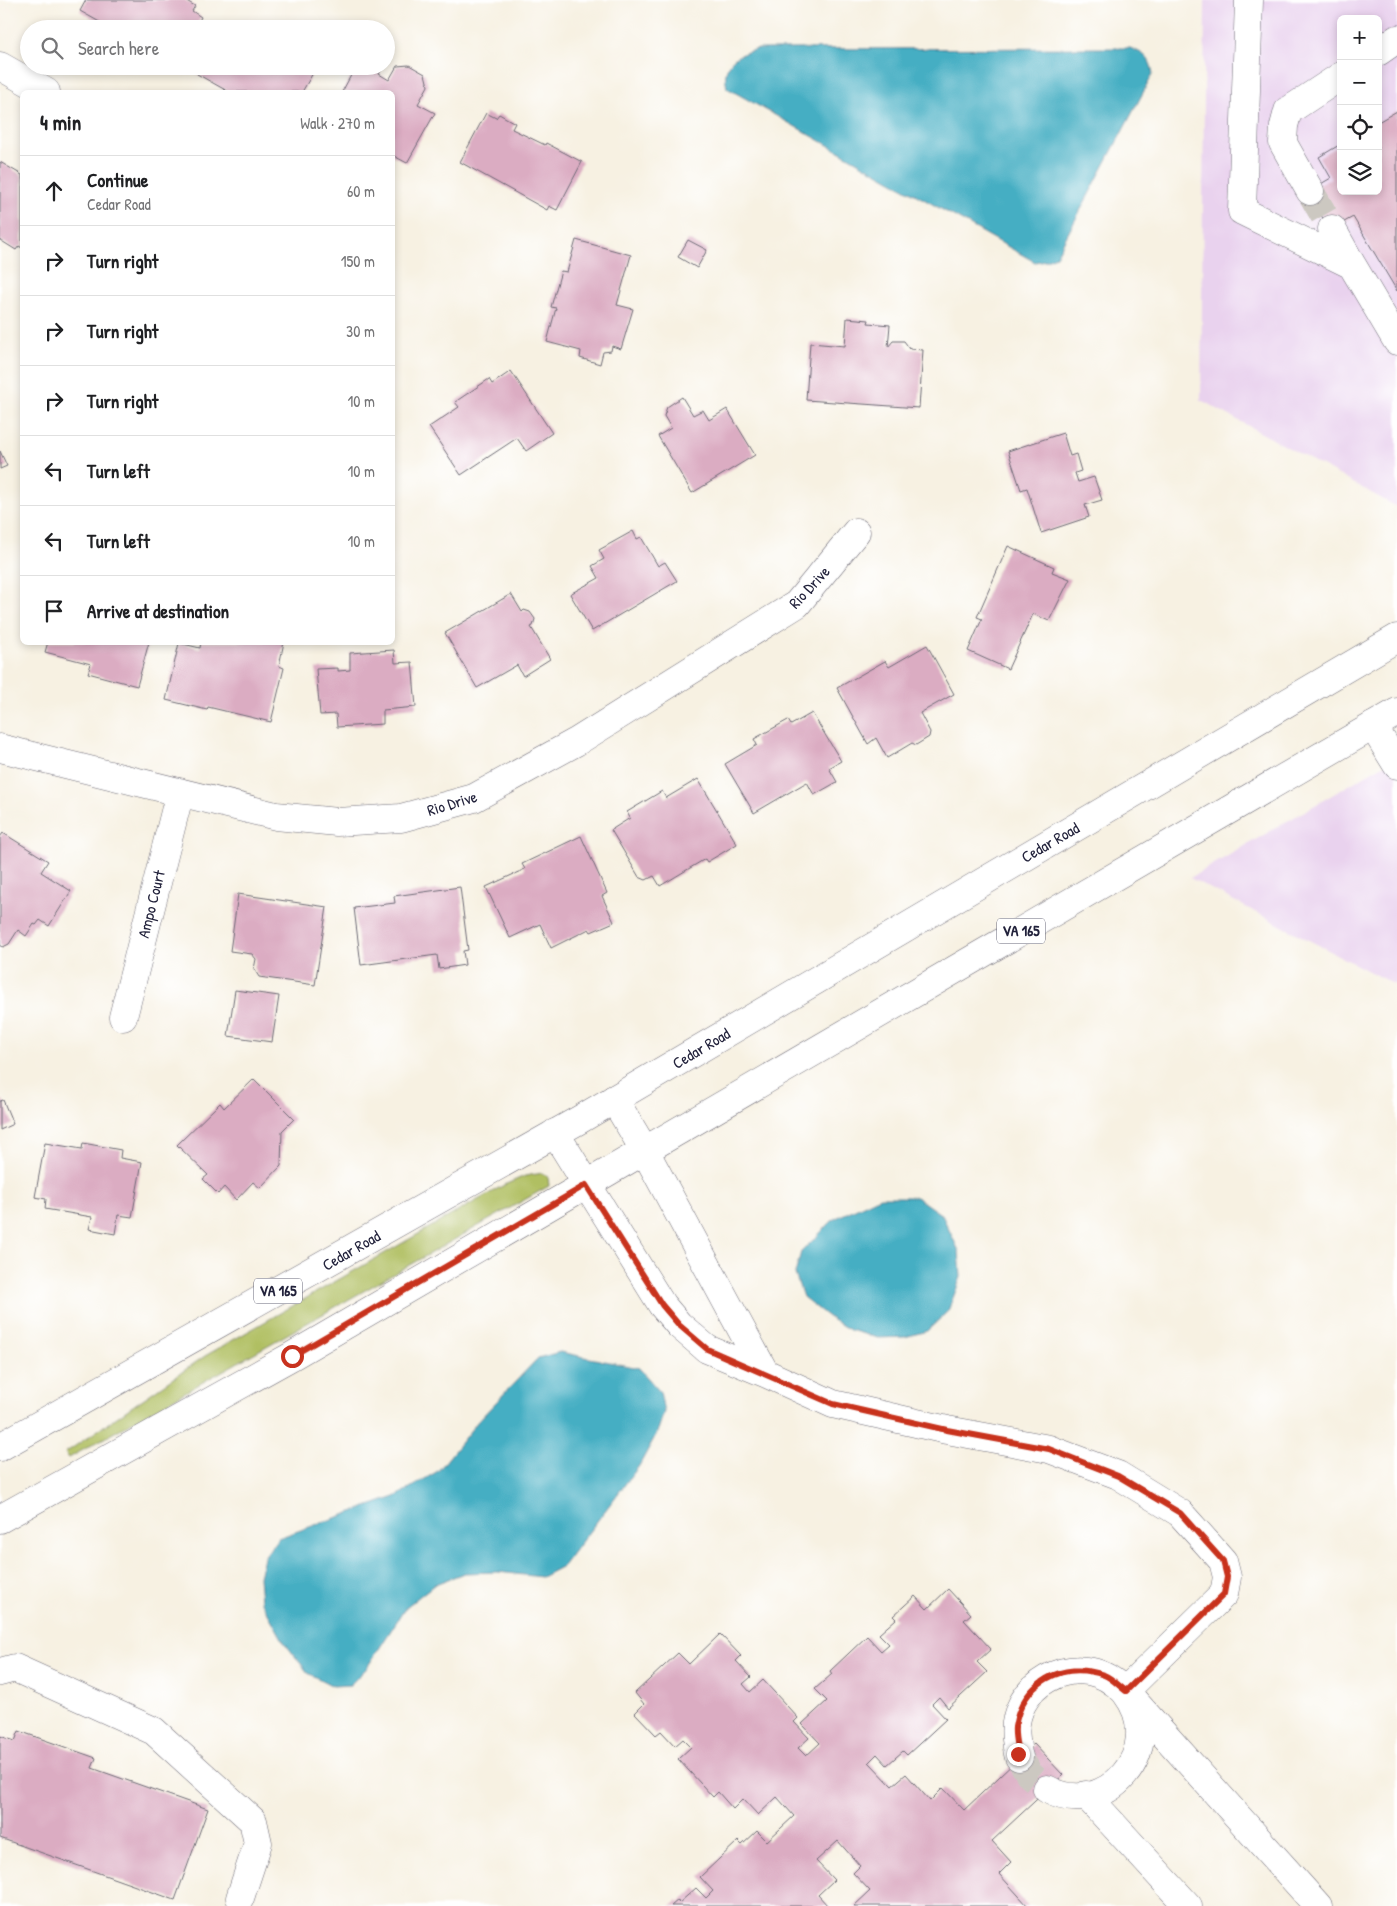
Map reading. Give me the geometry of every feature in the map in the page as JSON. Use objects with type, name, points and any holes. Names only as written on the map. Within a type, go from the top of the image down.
[{"type":"main road","points":[[1249,0],[1242,211],[1352,265]]},
{"type":"main road","points":[[1382,49],[1397,39]]},
{"type":"main road","points":[[0,66],[42,90]]},
{"type":"main road","points":[[1310,190],[1283,143],[1284,126],[1288,112],[1337,79]]},
{"type":"main road","points":[[1332,228],[1397,341]]},
{"type":"main road","name":"Rio Drive","points":[[0,748],[276,816],[337,822],[401,818],[474,798],[576,742],[797,604],[856,532]]},
{"type":"main road","name":"Cedar Road","points":[[0,1447],[614,1100],[1397,638]]},
{"type":"main road","name":"VA 165","points":[[0,1520],[292,1356],[1397,712]]},
{"type":"main road","points":[[1373,726],[1397,765]]},
{"type":"main road","name":"Ampo Court","points":[[123,1016],[180,792]]},
{"type":"main road","points":[[614,1100],[645,1151],[765,1374]]},
{"type":"main road","points":[[555,1133],[662,1305],[679,1325],[707,1349],[833,1404],[947,1430],[1049,1449],[1118,1476],[1180,1513],[1223,1561],[1227,1577],[1224,1594],[1126,1691]]},
{"type":"main road","points":[[0,1672],[15,1668],[154,1731],[253,1821],[258,1843],[240,1898]]},
{"type":"main road","points":[[1019,1758],[1014,1729],[1021,1705],[1036,1685],[1058,1673],[1082,1670],[1106,1676],[1126,1691],[1318,1906]]},
{"type":"main road","points":[[1047,1789],[1074,1797],[1086,1796],[1098,1794],[1119,1781],[1135,1761],[1141,1738],[1138,1713],[1126,1691]]},
{"type":"main road","points":[[1086,1796],[1188,1906]]},
{"type":"shaded area","points":[[1205,0],[1397,0],[1397,507],[1201,400]]},
{"type":"shaded area","points":[[1397,757],[1397,986],[1190,878]]},
{"type":"green space","points":[[542,1173],[548,1177],[549,1186],[69,1458],[65,1453],[205,1356],[504,1185],[525,1176]]},
{"type":"water","points":[[1130,48],[1146,57],[1153,74],[1056,256],[1035,262],[727,88],[726,79],[728,66],[732,61],[743,54],[759,49]]},
{"type":"water","points":[[880,1197],[916,1197],[942,1215],[959,1251],[961,1277],[948,1311],[927,1331],[905,1337],[878,1338],[850,1330],[831,1319],[803,1297],[795,1274],[801,1252],[834,1219]]},
{"type":"water","points":[[560,1352],[639,1368],[660,1392],[664,1412],[657,1433],[639,1466],[563,1566],[542,1577],[498,1572],[464,1573],[435,1584],[406,1607],[366,1669],[350,1685],[333,1686],[308,1673],[284,1642],[261,1601],[259,1577],[264,1557],[278,1538],[395,1497],[438,1471],[478,1421],[538,1358]]},
{"type":"building","points":[[86,0],[185,0],[195,6],[192,11],[201,17],[200,20],[96,20],[80,11]]},
{"type":"building","points":[[409,65],[425,74],[428,86],[418,104],[435,113],[407,163],[395,157],[395,90],[343,90],[351,75],[381,75],[389,80],[392,75],[395,75],[397,66]]},
{"type":"building","points":[[199,75],[312,75],[303,90],[225,90]]},
{"type":"building","points":[[1397,111],[1397,291],[1353,217],[1330,230],[1307,192],[1331,178],[1319,157],[1337,146],[1337,195],[1382,195],[1382,120]]},
{"type":"building","points":[[486,113],[496,118],[499,114],[515,123],[512,129],[545,145],[546,143],[582,162],[557,210],[549,206],[547,210],[460,162]]},
{"type":"building","points":[[0,162],[20,174],[20,247],[16,250],[0,240]]},
{"type":"building","points":[[576,240],[631,255],[617,305],[633,309],[621,349],[612,346],[611,351],[603,352],[600,364],[580,358],[581,351],[547,342],[556,308],[551,307],[561,271],[567,272]]},
{"type":"building","points":[[688,240],[707,250],[697,268],[678,257]]},
{"type":"building","points":[[847,318],[869,320],[868,323],[890,325],[888,347],[893,341],[904,341],[910,349],[923,350],[919,408],[806,400],[810,343],[845,346]]},
{"type":"building","points":[[511,371],[552,433],[526,451],[517,438],[461,475],[429,427],[459,407],[455,402],[489,379],[492,384]]},
{"type":"building","points":[[682,397],[693,415],[703,410],[709,420],[727,409],[755,455],[692,493],[658,436],[671,428],[664,416],[667,407]]},
{"type":"building","points":[[1063,433],[1070,456],[1076,454],[1081,471],[1075,473],[1078,482],[1094,477],[1102,500],[1085,505],[1089,517],[1041,533],[1027,488],[1021,490],[1008,451]]},
{"type":"building","points":[[0,451],[7,466],[0,469]]},
{"type":"building","points":[[633,531],[637,539],[641,537],[658,566],[665,562],[677,581],[592,631],[570,594],[599,578],[592,566],[604,559],[599,550]]},
{"type":"building","points":[[1008,546],[1054,567],[1052,572],[1070,579],[1049,621],[1033,614],[1008,669],[968,651],[982,619],[977,617]]},
{"type":"building","points":[[511,594],[522,612],[524,610],[530,612],[535,619],[531,627],[550,659],[523,676],[517,665],[477,688],[445,633]]},
{"type":"building","points":[[47,645],[148,645],[137,686],[88,673],[91,664],[45,652]]},
{"type":"building","points":[[179,645],[200,648],[200,645],[283,645],[279,666],[284,668],[271,722],[208,707],[207,710],[166,700]]},
{"type":"building","points":[[927,645],[954,694],[920,713],[930,732],[929,737],[916,745],[912,743],[887,758],[876,738],[868,744],[837,688],[885,661],[889,667]]},
{"type":"building","points":[[394,650],[395,663],[412,662],[416,707],[383,710],[383,724],[337,727],[336,714],[320,715],[316,669],[338,668],[338,671],[350,670],[350,653]]},
{"type":"building","points":[[812,713],[841,761],[829,768],[837,782],[814,795],[807,782],[754,813],[725,764],[757,745],[754,739],[788,720],[791,725]]},
{"type":"building","points":[[698,779],[737,844],[707,862],[705,859],[660,886],[654,876],[646,880],[639,877],[611,830],[630,818],[627,812],[662,791],[666,798]]},
{"type":"building","points":[[3,833],[48,861],[41,872],[71,891],[49,926],[40,920],[36,925],[34,924],[26,936],[18,930],[9,944],[3,947],[0,945],[0,837]]},
{"type":"building","points":[[581,836],[607,893],[602,896],[614,922],[591,932],[589,929],[551,948],[540,924],[510,938],[486,887],[525,869],[522,864]]},
{"type":"building","points":[[460,887],[468,950],[463,951],[465,965],[439,969],[437,955],[361,965],[354,908],[395,903],[394,896]]},
{"type":"building","points":[[238,894],[327,907],[315,985],[259,977],[254,969],[256,959],[252,954],[230,951]]},
{"type":"building","points":[[235,990],[279,996],[272,1042],[228,1036]]},
{"type":"building","points":[[254,1079],[294,1119],[282,1131],[281,1166],[260,1188],[253,1182],[236,1200],[224,1187],[218,1194],[203,1179],[208,1175],[177,1145],[220,1103],[224,1108]]},
{"type":"building","points":[[3,1100],[13,1124],[0,1130],[0,1101]]},
{"type":"building","points":[[45,1143],[82,1149],[83,1143],[121,1150],[120,1158],[142,1162],[132,1217],[118,1215],[115,1234],[89,1229],[92,1217],[45,1209],[46,1199],[35,1197]]},
{"type":"building","points":[[948,1589],[971,1614],[964,1620],[991,1649],[977,1662],[987,1672],[948,1708],[939,1697],[932,1704],[946,1719],[907,1755],[903,1751],[887,1765],[877,1754],[869,1762],[892,1786],[906,1774],[930,1801],[943,1788],[964,1810],[1034,1744],[1063,1775],[992,1841],[1011,1862],[999,1874],[1028,1906],[854,1906],[870,1891],[853,1873],[860,1866],[838,1841],[816,1861],[834,1880],[818,1895],[828,1906],[671,1906],[678,1900],[679,1903],[696,1888],[706,1898],[713,1891],[700,1877],[738,1841],[742,1845],[757,1831],[767,1841],[794,1816],[777,1797],[758,1815],[743,1799],[733,1809],[718,1792],[713,1797],[678,1759],[691,1747],[683,1739],[675,1746],[661,1731],[656,1735],[635,1713],[644,1704],[635,1693],[678,1653],[689,1664],[720,1634],[741,1656],[736,1661],[751,1677],[743,1684],[750,1692],[763,1680],[798,1718],[794,1722],[809,1738],[798,1748],[806,1756],[820,1743],[802,1724],[827,1701],[815,1689],[832,1674],[830,1671],[867,1636],[881,1651],[889,1644],[879,1634],[896,1619],[893,1616],[915,1596],[927,1609]]},
{"type":"building","points":[[19,1731],[96,1758],[92,1768],[208,1809],[175,1900],[0,1838],[0,1736],[15,1741]]},
{"type":"tunnel","points":[[1310,191],[1332,229]]},
{"type":"tunnel","points":[[1019,1757],[1030,1775],[1047,1789]]},
{"type":"route","points":[[292,1356],[586,1185],[662,1305],[679,1325],[707,1349],[833,1404],[947,1430],[1049,1449],[1118,1476],[1180,1513],[1223,1561],[1227,1577],[1224,1594],[1126,1691],[1106,1676],[1082,1670],[1058,1673],[1036,1685],[1021,1705],[1014,1729],[1018,1754]]}]
